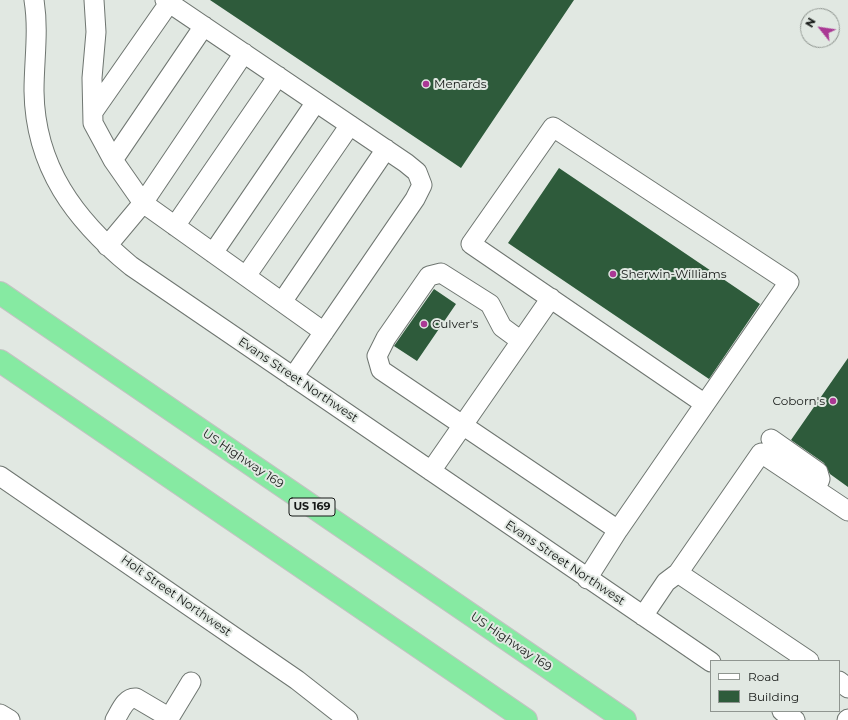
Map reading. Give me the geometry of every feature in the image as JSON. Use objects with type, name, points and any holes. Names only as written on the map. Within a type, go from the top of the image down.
[{"type":"highway","name":"US Highway 169","points":[[0,293],[625,720]]},
{"type":"highway","points":[[0,361],[526,720]]},
{"type":"street","name":"Evans Street Northwest","points":[[34,0],[37,35],[34,91],[36,111],[44,151],[53,174],[74,210],[107,246],[131,266],[587,579],[710,661]]},
{"type":"street","points":[[94,0],[96,32],[92,78],[93,123],[113,160],[143,203],[324,332]]},
{"type":"street","points":[[93,112],[167,1],[417,172],[422,186],[415,199],[293,377]]},
{"type":"street","points":[[113,160],[204,26]]},
{"type":"street","points":[[107,246],[143,203],[244,53]]},
{"type":"street","points":[[176,226],[278,76]]},
{"type":"street","points":[[213,253],[316,102]]},
{"type":"street","points":[[246,276],[350,125]]},
{"type":"street","points":[[587,579],[618,530],[705,404],[789,282],[554,127],[471,244],[705,404]]},
{"type":"street","points":[[282,302],[386,150]]},
{"type":"street","points":[[521,341],[502,327],[490,304],[441,273],[429,276],[386,338],[377,356],[381,370],[618,530]]},
{"type":"street","points":[[431,471],[550,298]]},
{"type":"street","points":[[771,439],[818,472],[820,479],[816,489]]},
{"type":"street","points":[[643,616],[666,582],[678,572],[761,453],[848,511]]},
{"type":"street","name":"Holt Street Northwest","points":[[0,476],[290,676],[348,720]]},
{"type":"street","points":[[678,572],[808,660]]},
{"type":"street","points":[[115,720],[128,699],[131,698],[136,698],[169,719],[191,682]]},
{"type":"street","points":[[840,682],[848,688]]},
{"type":"street","points":[[784,712],[796,720]]},
{"type":"building","name":"Menards","points":[[210,0],[574,0],[461,168]]},
{"type":"building","points":[[559,168],[760,304],[709,379],[508,243]]},
{"type":"building","name":"Culver's","points":[[434,289],[456,304],[417,361],[394,346]]},
{"type":"building","name":"Coborn's","points":[[848,358],[848,487],[830,474],[824,463],[791,440]]},
{"type":"place","name":"Menards","points":[[426,84]]},
{"type":"place","name":"Sherwin-Williams","points":[[613,274]]},
{"type":"place","name":"Culver's","points":[[424,324]]},
{"type":"place","name":"Coborn's","points":[[833,401]]}]
